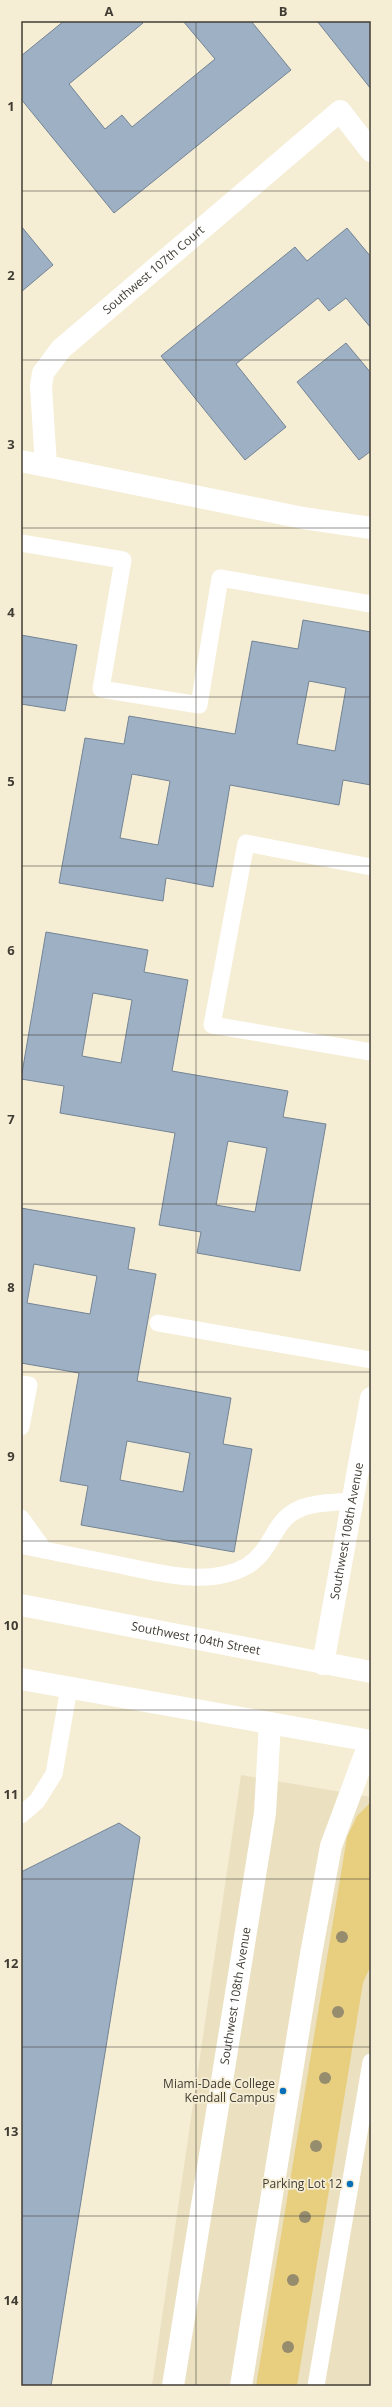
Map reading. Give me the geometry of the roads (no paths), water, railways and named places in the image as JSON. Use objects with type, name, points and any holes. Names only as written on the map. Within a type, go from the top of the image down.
[{"type":"street","name":"Southwest 107th Court","points":[[46,466],[41,386],[43,373],[51,360],[61,349],[340,111],[371,151]]},
{"type":"street","points":[[21,462],[302,518],[371,528]]},
{"type":"street","name":"Southwest 108th Avenue","points":[[323,1664],[371,1398]]},
{"type":"street","name":"Southwest 104th Street","points":[[21,1604],[323,1664],[371,1672]]},
{"type":"street","points":[[21,1679],[371,1741],[332,1846],[311,1954],[241,2386]]},
{"type":"street","name":"Southwest 108th Avenue","points":[[173,2386],[265,1813],[270,1723]]},
{"type":"lane","points":[[21,543],[123,560],[101,689],[198,705],[220,578],[371,604]]},
{"type":"lane","points":[[371,867],[246,843],[212,1025],[371,1052]]},
{"type":"lane","points":[[158,1323],[371,1360]]},
{"type":"lane","points":[[21,1384],[29,1385],[21,1427]]},
{"type":"lane","points":[[21,1545],[163,1573],[193,1576],[217,1575],[240,1570],[253,1562],[266,1548],[282,1521],[298,1508],[309,1504],[352,1501]]},
{"type":"lane","points":[[21,1518],[44,1550]]},
{"type":"lane","points":[[21,1815],[36,1801],[54,1774],[69,1688]]},
{"type":"lane","points":[[316,2386],[371,2062]]},
{"type":"place","name":"Miami-Dade College Kendall Campus","points":[[283,2091]]},
{"type":"place","name":"Parking Lot 12","points":[[350,2184]]}]
